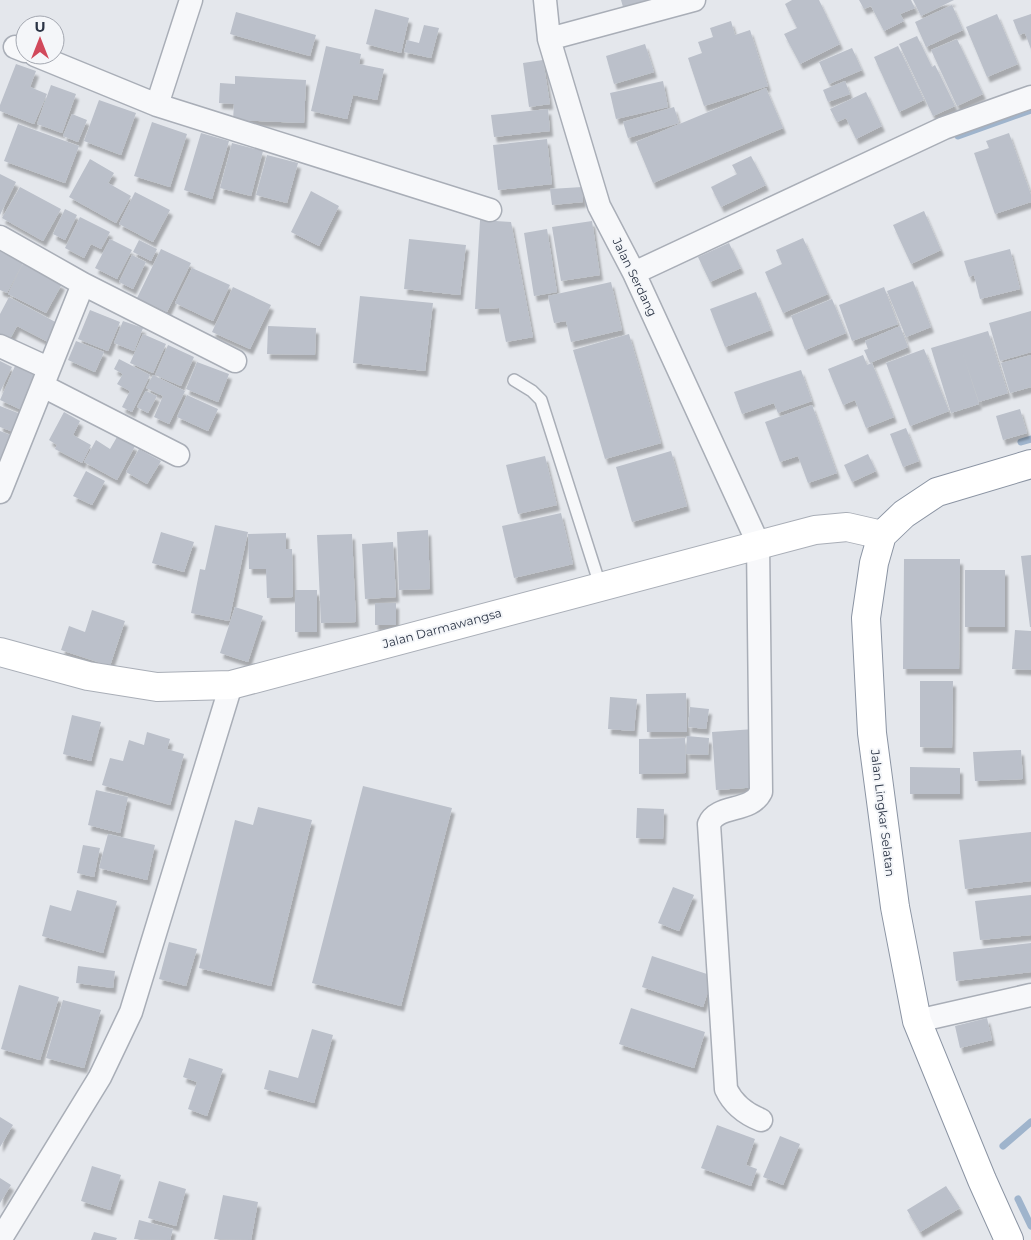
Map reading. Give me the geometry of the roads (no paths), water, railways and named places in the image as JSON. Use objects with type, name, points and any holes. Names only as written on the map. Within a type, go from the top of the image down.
[{"type":"main road","name":"Jalan Lingkar Selatan","points":[[1009,1240],[982,1180],[917,1021],[895,907],[872,733],[866,618],[872,571],[882,536],[904,514],[937,492],[1031,464]]},
{"type":"main road","name":"Jalan Darmawangsa","points":[[0,652],[88,676],[158,686],[231,685],[758,543],[815,530],[847,527],[882,536]]},
{"type":"street","points":[[158,105],[191,0]]},
{"type":"street","name":"Jalan Serdang","points":[[544,0],[548,39],[600,206],[634,273],[758,543]]},
{"type":"street","points":[[548,39],[694,0]]},
{"type":"street","points":[[59,65],[158,105],[490,210]]},
{"type":"street","points":[[634,273],[944,128],[1031,97]]},
{"type":"street","points":[[0,237],[83,284],[236,361]]},
{"type":"street","points":[[0,492],[83,284]]},
{"type":"street","points":[[0,346],[45,377],[178,455]]},
{"type":"street","points":[[758,543],[761,792],[754,803],[715,815],[709,824],[726,1089],[732,1100],[752,1117],[761,1120]]},
{"type":"street","points":[[0,1240],[100,1078],[131,1012],[231,685]]},
{"type":"street","points":[[917,1021],[1031,995]]},
{"type":"lane","points":[[514,380],[532,391],[541,400],[600,585]]},
{"type":"waterway","points":[[958,136],[1031,110]]},
{"type":"waterway","points":[[1021,442],[1031,439]]},
{"type":"waterway","points":[[1003,1146],[1031,1122]]},
{"type":"waterway","points":[[1018,1199],[1031,1226]]}]
